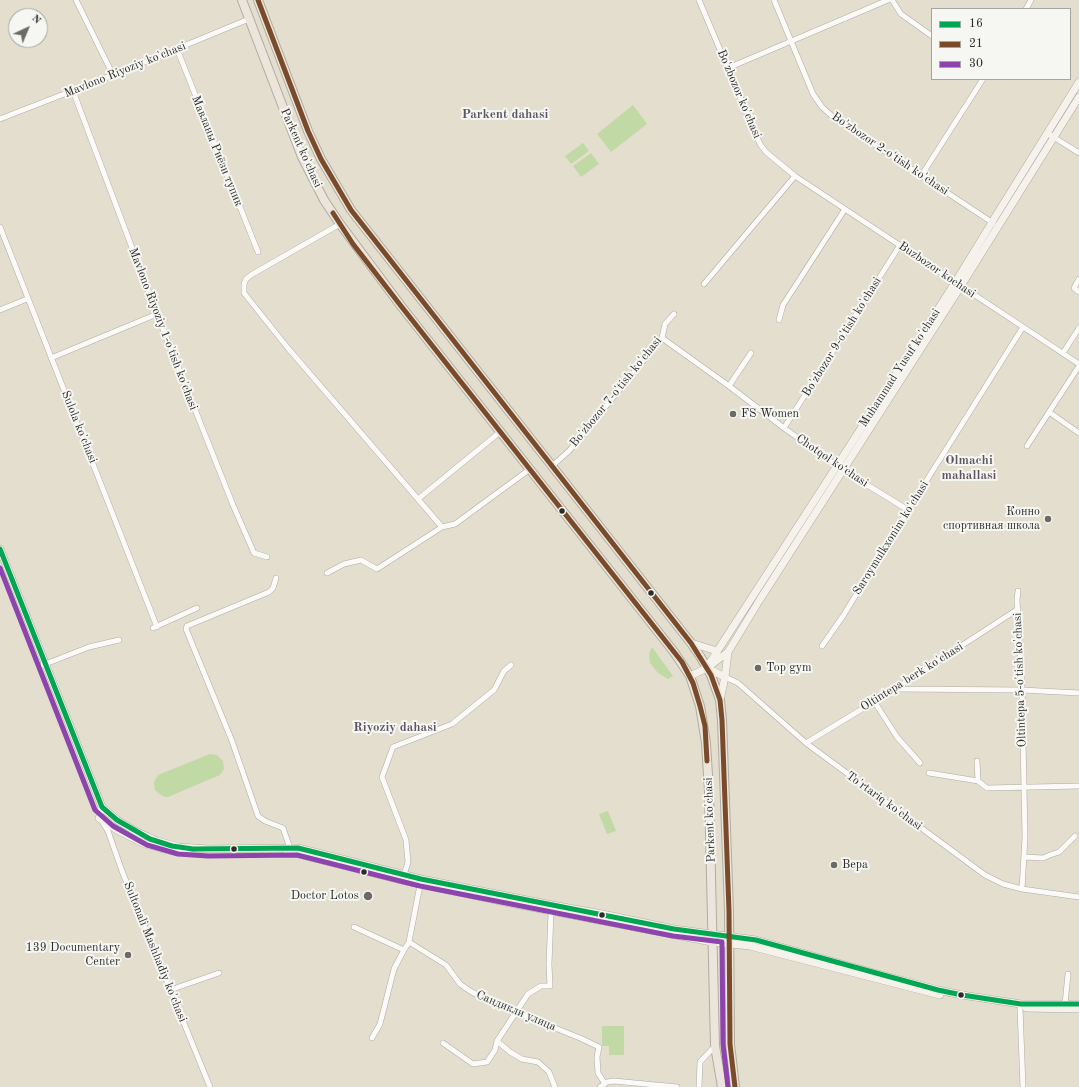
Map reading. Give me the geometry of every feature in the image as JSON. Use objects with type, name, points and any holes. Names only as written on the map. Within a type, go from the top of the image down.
[{"type":"main road","name":"Parkent ko'chasi","points":[[242,0],[302,157],[324,200],[401,306],[674,652],[690,676],[700,706],[706,743],[709,791],[716,1046],[722,1087]]},
{"type":"main road","name":"Parkent ko'chasi","points":[[258,0],[308,131],[321,159],[341,195],[360,224],[691,642],[707,668],[720,700],[722,720],[729,940],[730,1044],[735,1087]]},
{"type":"street","points":[[76,0],[113,75]]},
{"type":"street","name":"Bo'zbozor ko'chasi","points":[[700,0],[760,144],[766,152],[795,176]]},
{"type":"street","name":"Bo'zbozor 2-o'tish ko'chasi","points":[[774,0],[813,94],[822,107],[833,117],[993,224]]},
{"type":"street","points":[[728,68],[888,0]]},
{"type":"street","points":[[892,0],[901,14],[931,35]]},
{"type":"street","name":"Mavlono Riyoziy ko'chasi","points":[[0,119],[113,75],[249,19]]},
{"type":"street","name":"Мавланы Риёзи тупик","points":[[177,49],[258,252]]},
{"type":"street","points":[[921,176],[981,80]]},
{"type":"street","name":"Muhammad Yusuf ko'chasi","points":[[690,676],[707,668],[728,652],[843,470],[958,284],[993,224],[1050,135],[1079,82]]},
{"type":"street","name":"Mavlono Riyoziy 1-o'tish ko'chasi","points":[[73,91],[198,420],[250,545],[254,553],[267,557]]},
{"type":"street","name":"Muhammad Yusuf ko'chasi","points":[[1050,135],[1079,97]]},
{"type":"street","points":[[1050,135],[1079,153]]},
{"type":"street","points":[[704,284],[795,176]]},
{"type":"street","name":"Buzbozor kochasi","points":[[795,176],[1079,365]]},
{"type":"street","points":[[779,320],[783,305],[845,209]]},
{"type":"street","points":[[340,224],[251,275],[246,279],[244,284],[245,296],[442,527]]},
{"type":"street","name":"Sulola ko'chasi","points":[[0,227],[155,628],[197,608]]},
{"type":"street","name":"Bo'zbozor 9-o'tish ko'chasi","points":[[784,428],[900,245]]},
{"type":"street","points":[[1079,279],[1074,288],[1079,292]]},
{"type":"street","name":"Muhammad Yusuf ko'chasi","points":[[707,668],[836,465],[958,284]]},
{"type":"street","points":[[0,310],[27,299]]},
{"type":"street","points":[[51,358],[157,314]]},
{"type":"street","name":"Bo'zbozor 7-o'tish ko'chasi","points":[[552,466],[569,451],[662,338],[665,324],[674,314]]},
{"type":"street","name":"Saroymulkxonim ko'chasi","points":[[822,646],[843,616],[1023,327]]},
{"type":"street","points":[[1063,353],[1079,328]]},
{"type":"street","name":"Chotqol koʻchasi","points":[[662,338],[843,470],[908,510]]},
{"type":"street","points":[[729,386],[751,354]]},
{"type":"street","points":[[1027,446],[1079,365]]},
{"type":"street","points":[[1049,412],[1079,433]]},
{"type":"street","points":[[418,498],[500,432]]},
{"type":"street","points":[[328,573],[344,564],[362,560],[377,569],[442,527],[455,524],[530,469]]},
{"type":"street","name":"Sultonali Mashhadiy ko'chasi","points":[[0,549],[99,810],[104,817],[99,818],[108,831],[170,990],[210,1087]]},
{"type":"street","name":"Sultonali Mashhadiy ko'chasi","points":[[0,561],[102,807]]},
{"type":"street","points":[[276,578],[273,588],[269,592],[187,626],[186,628],[232,741],[258,816],[265,821],[283,828],[290,848]]},
{"type":"street","name":"Oltintepa 5-o'tish ko'chasi","points":[[1018,591],[1025,837],[1022,889]]},
{"type":"street","name":"Oltintepa berk ko'chasi","points":[[806,743],[895,689],[1018,609]]},
{"type":"street","points":[[44,664],[89,647],[119,640]]},
{"type":"street","points":[[691,642],[717,651]]},
{"type":"street","name":"Muhammad Yusuf ko'chasi","points":[[720,700],[728,652]]},
{"type":"street","points":[[402,878],[408,862],[406,840],[382,777],[393,747],[452,724],[494,690],[504,670],[510,665]]},
{"type":"street","name":"To'rtariq ko'chasi","points":[[707,668],[738,683],[806,743],[985,875],[1003,884],[1022,889],[1079,897]]},
{"type":"street","points":[[895,689],[1022,690],[1079,693]]},
{"type":"street","points":[[874,701],[897,737],[920,763]]},
{"type":"street","points":[[977,761],[978,781]]},
{"type":"street","points":[[929,773],[978,781],[987,788],[1023,786],[1079,786]]},
{"type":"street","points":[[551,909],[402,878],[283,851],[171,852],[156,848],[125,835],[99,818],[102,807],[112,817],[126,826],[150,839],[165,844],[193,849],[290,848],[352,861],[402,878],[420,884],[551,909],[674,929],[712,933],[750,946],[938,992],[1020,1006],[1079,1010]]},
{"type":"street","points":[[1024,857],[1043,858],[1050,856],[1059,852],[1075,836]]},
{"type":"street","points":[[283,851],[290,848]]},
{"type":"street","points":[[252,852],[259,849]]},
{"type":"street","points":[[372,1038],[380,1024],[394,970],[409,942],[420,884]]},
{"type":"street","points":[[443,1043],[473,1064],[487,1062],[495,1050],[497,1041],[528,994],[541,986],[550,986],[549,964],[551,909]]},
{"type":"street","points":[[587,915],[712,942],[729,940]]},
{"type":"street","points":[[354,927],[404,950]]},
{"type":"street","name":"Сандикли улица","points":[[409,942],[446,965],[460,984],[470,991],[516,1013],[580,1038],[598,1047],[598,1073],[602,1085],[614,1081],[629,1084],[677,1087]]},
{"type":"street","points":[[170,990],[219,973]]},
{"type":"street","points":[[1065,1004],[1068,974]]},
{"type":"street","points":[[1020,1006],[1079,1004]]},
{"type":"street","points":[[1020,1006],[1023,1087]]},
{"type":"street","points":[[497,1041],[510,1052],[522,1059],[538,1062],[549,1072],[555,1087]]},
{"type":"street","points":[[699,1087],[700,1062],[716,1046]]},
{"type":"green space","points":[[633,105],[647,124],[611,152],[597,134]]},
{"type":"green space","points":[[583,143],[589,151],[571,164],[565,156]]},
{"type":"green space","points":[[591,153],[599,164],[581,177],[573,166]]},
{"type":"green space","points":[[652,647],[673,676],[668,679],[658,673],[650,663],[649,654]]},
{"type":"green space","points":[[210,754],[217,755],[223,761],[224,769],[220,775],[168,797],[165,797],[155,790],[154,782],[158,775]]},
{"type":"green space","points":[[608,811],[616,831],[607,834],[599,814]]},
{"type":"green space","points":[[602,1026],[624,1026],[624,1055],[609,1055],[609,1046],[602,1046]]},
{"type":"transit line","name":"21","points":[[258,0],[308,131],[321,159],[351,210],[691,643],[711,675],[720,700],[722,720],[729,911],[730,1044],[735,1087]]},
{"type":"transit line","name":"21","points":[[333,213],[353,244],[401,306],[682,662],[693,683],[700,706],[705,726],[707,761]]},
{"type":"transit line","name":"16","points":[[0,549],[102,807],[117,820],[150,839],[172,846],[193,849],[298,848],[421,879],[674,929],[756,940],[938,990],[962,995],[1021,1004],[1079,1004]]},
{"type":"transit line","name":"30","points":[[0,568],[95,810],[113,826],[147,845],[178,854],[208,856],[297,855],[420,886],[673,936],[722,942],[723,1044],[728,1087]]},
{"type":"place","name":"FS Women","points":[[733,414]]},
{"type":"place","name":"Конно спортивная школа","points":[[1048,519]]},
{"type":"place","name":"Top gym","points":[[758,668]]},
{"type":"place","name":"Вера","points":[[834,865]]},
{"type":"place","name":"Doctor Lotos","points":[[368,896]]},
{"type":"place","name":"139 Documentary Center","points":[[128,955]]},
{"type":"district","name":"Parkent dahasi","points":[[505,115]]},
{"type":"district","name":"Olmachi mahallasi","points":[[969,468]]},
{"type":"district","name":"Riyoziy dahasi","points":[[395,728]]}]
